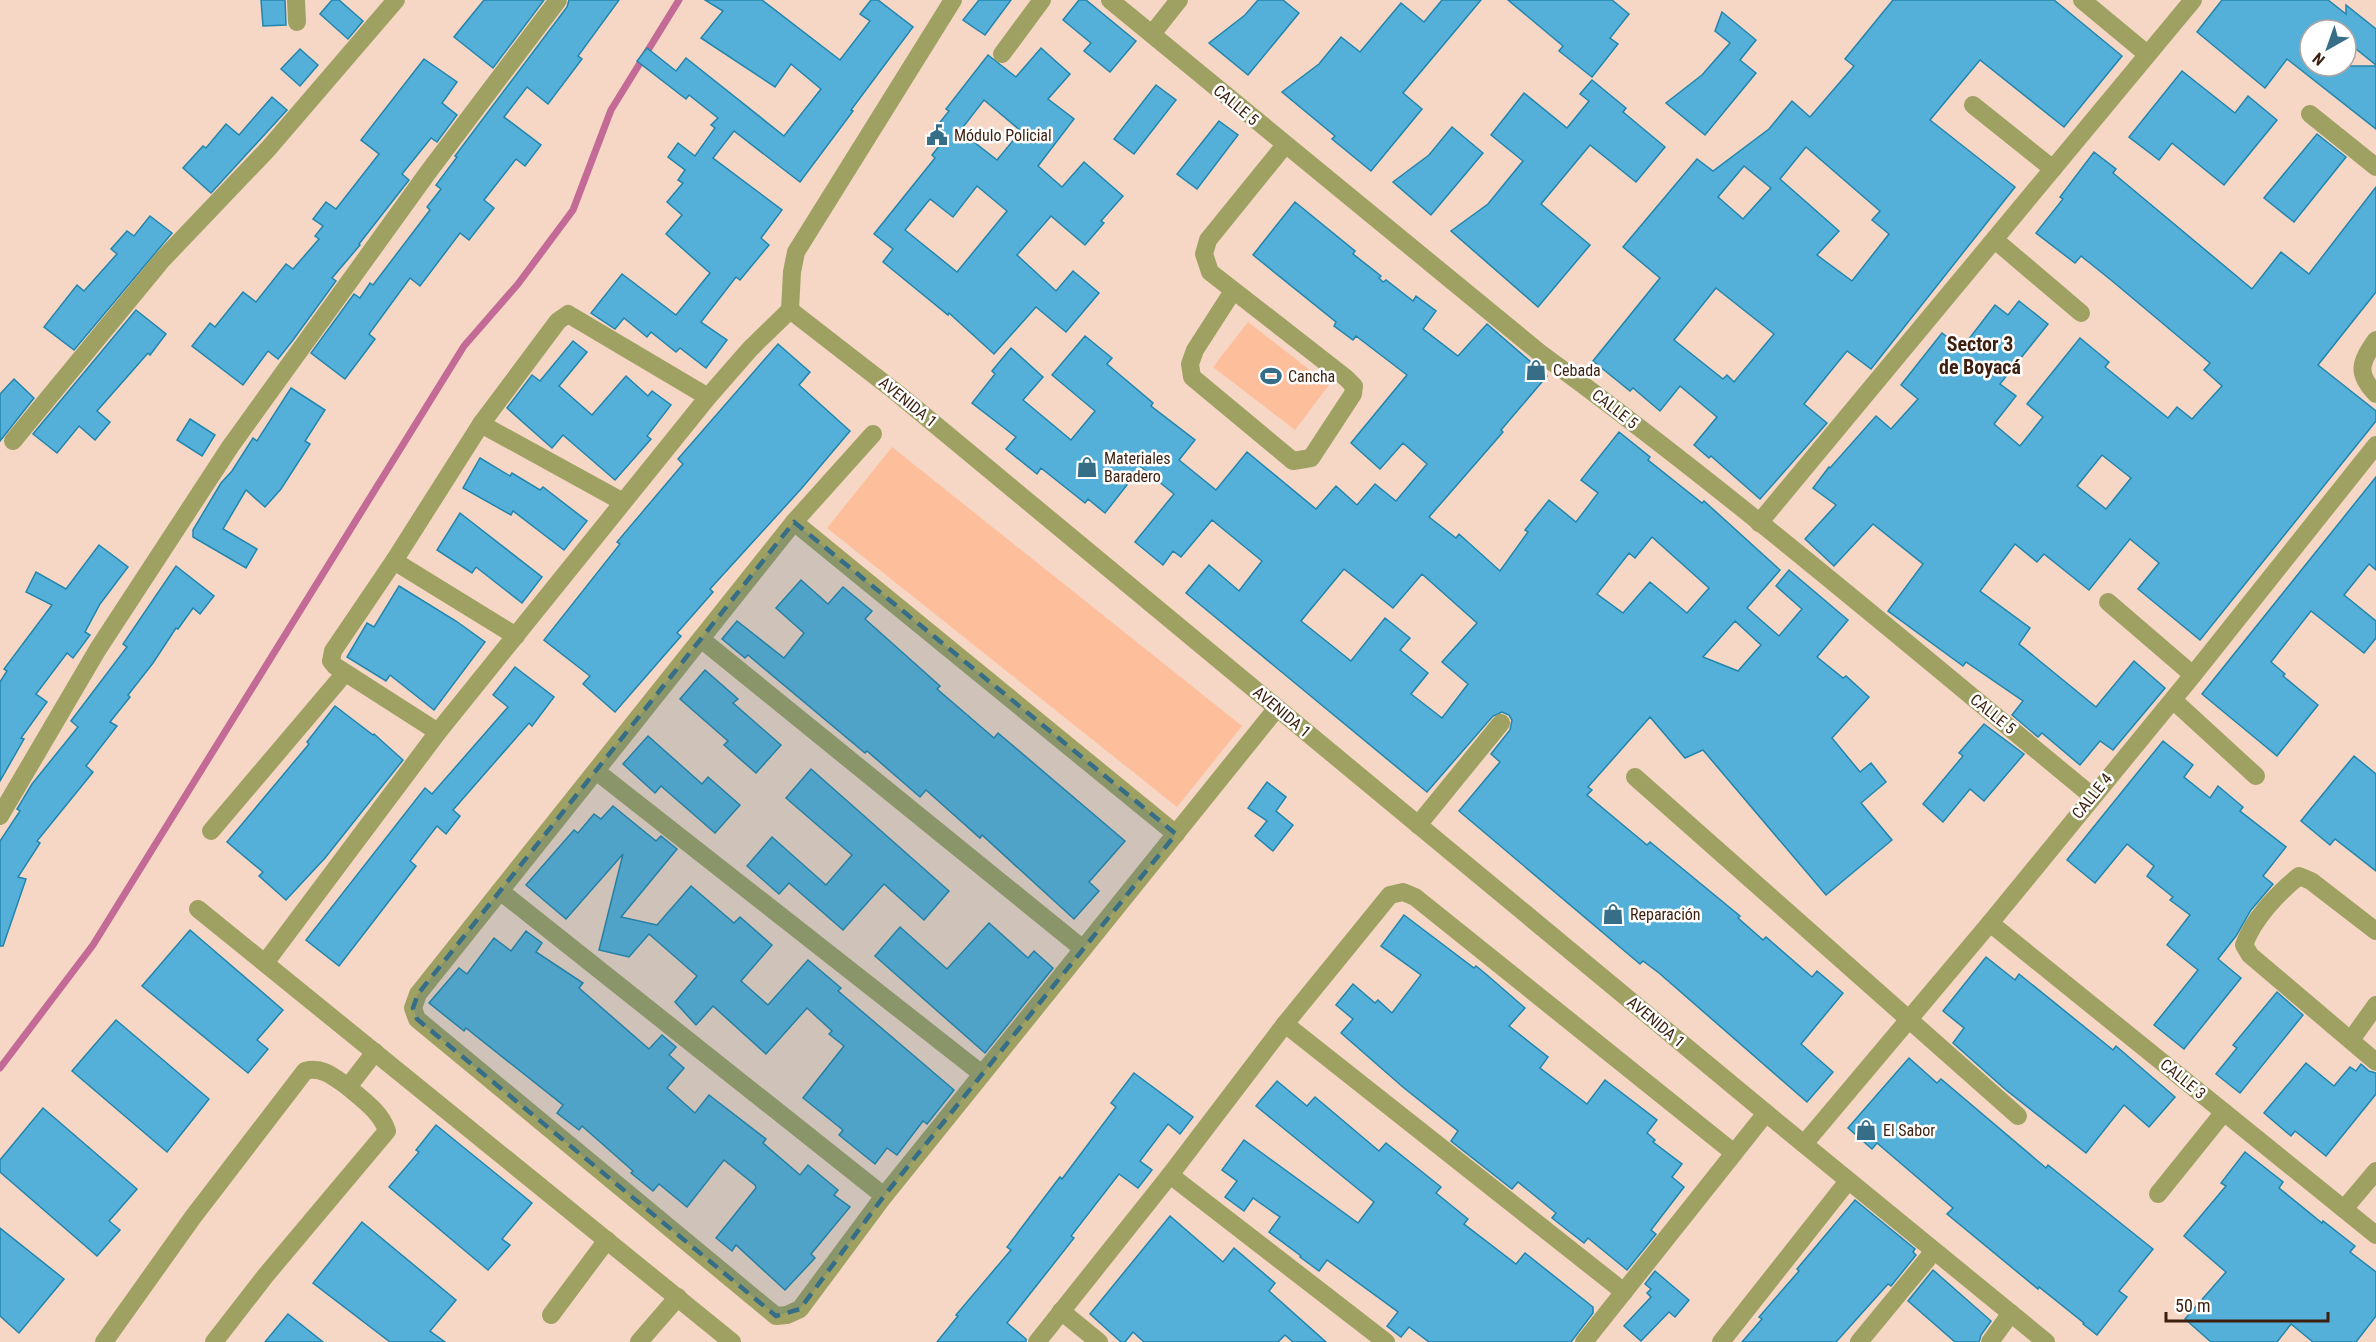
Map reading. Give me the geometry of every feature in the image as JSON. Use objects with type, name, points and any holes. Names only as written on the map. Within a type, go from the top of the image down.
[{"type":"street","points":[[296,0],[297,22]]},
{"type":"street","points":[[13,441],[162,260],[268,148],[396,0]]},
{"type":"street","points":[[0,816],[98,649],[230,447],[429,171],[558,0]]},
{"type":"street","points":[[265,963],[438,732],[708,397],[750,349],[790,310],[792,272],[796,252],[952,0]]},
{"type":"street","points":[[1002,54],[1042,0]]},
{"type":"street","name":"CALLE 5","points":[[1110,0],[1540,353],[1759,523],[2092,796]]},
{"type":"street","points":[[1152,34],[1179,0]]},
{"type":"street","points":[[2082,0],[2147,54]]},
{"type":"street","points":[[1759,523],[2193,0]]},
{"type":"street","points":[[1973,105],[2054,169]]},
{"type":"street","points":[[2310,114],[2376,166]]},
{"type":"street","points":[[1233,291],[1195,350],[1190,364],[1192,377],[1293,461],[1311,458],[1353,394],[1354,386],[1347,378],[1210,272],[1204,254],[1208,240],[1285,145]]},
{"type":"street","points":[[1995,240],[2081,313]]},
{"type":"street","name":"AVENIDA 1","points":[[790,310],[897,393],[1848,1181],[2046,1342]]},
{"type":"street","points":[[438,732],[345,673],[331,661],[333,651],[394,561],[481,424],[558,321],[568,314],[708,397]]},
{"type":"street","points":[[2376,340],[2362,362],[2364,381],[2376,394]]},
{"type":"street","points":[[481,424],[624,502]]},
{"type":"street","points":[[873,434],[795,522],[701,639],[418,994],[413,1008],[417,1019],[776,1316],[787,1315],[800,1309],[884,1196],[1277,708]]},
{"type":"street","name":"CALLE 4","points":[[1804,1144],[2173,700],[2376,445]]},
{"type":"street","points":[[795,522],[1176,834]]},
{"type":"street","points":[[394,561],[516,636]]},
{"type":"street","points":[[2108,602],[2193,675]]},
{"type":"street","points":[[701,639],[1083,949]]},
{"type":"street","points":[[212,831],[345,673]]},
{"type":"street","points":[[2173,700],[2256,776]]},
{"type":"street","points":[[1418,825],[1501,723]]},
{"type":"street","points":[[596,771],[982,1074]]},
{"type":"street","points":[[1635,777],[2018,1116]]},
{"type":"street","points":[[2376,931],[2311,881],[2299,876],[2288,885],[2248,932],[2244,945],[2250,955],[2376,1062]]},
{"type":"street","points":[[501,891],[884,1196]]},
{"type":"street","points":[[1037,1342],[1170,1175],[1285,1024],[1390,895],[1403,892],[1415,897],[1734,1153]]},
{"type":"street","points":[[198,909],[678,1297],[727,1340]]},
{"type":"street","name":"CALLE 3","points":[[1990,923],[2376,1235]]},
{"type":"street","points":[[2351,1040],[2376,1005]]},
{"type":"street","points":[[1285,1024],[1624,1292]]},
{"type":"street","points":[[348,1087],[375,1052]]},
{"type":"street","points":[[104,1342],[193,1217],[305,1071],[314,1068],[325,1072],[348,1087],[376,1113],[387,1131],[266,1275],[214,1342]]},
{"type":"street","points":[[2158,1194],[2224,1112]]},
{"type":"street","points":[[1584,1342],[1766,1113]]},
{"type":"street","points":[[2344,1209],[2376,1171]]},
{"type":"street","points":[[1170,1175],[1386,1342]]},
{"type":"street","points":[[1721,1342],[1848,1181]]},
{"type":"street","points":[[550,1315],[607,1240]]},
{"type":"street","points":[[1859,1342],[1934,1251]]},
{"type":"street","points":[[639,1342],[678,1297]]},
{"type":"street","points":[[1061,1311],[1099,1342]]},
{"type":"street","points":[[1990,1342],[2011,1313]]},
{"type":"highlighted area","points":[[794,522],[1176,834],[884,1196],[800,1309],[776,1316],[417,1019],[413,1008],[418,994]]},
{"type":"shaded area","name":"Cancha","points":[[1248,322],[1329,385],[1295,430],[1213,367]]},
{"type":"shaded area","points":[[892,447],[1242,726],[1177,807],[827,528]]},
{"type":"building","points":[[261,0],[285,0],[286,25],[263,26]]},
{"type":"building","points":[[332,0],[339,0],[363,21],[348,39],[320,14]]},
{"type":"building","points":[[484,0],[544,0],[493,68],[454,37]]},
{"type":"building","points":[[569,0],[619,0],[578,56],[582,59],[548,104],[527,87],[504,117],[541,145],[525,166],[516,159],[484,200],[494,208],[469,240],[460,233],[420,286],[410,278],[369,334],[375,339],[345,379],[311,353],[354,294],[360,298],[370,283],[373,285],[430,210],[427,207],[441,189],[436,185],[457,157],[455,156],[567,7]]},
{"type":"building","points":[[705,0],[762,0],[840,60],[870,21],[860,14],[871,0],[878,0],[913,27],[800,182],[734,131],[713,158],[782,210],[761,238],[769,245],[740,280],[736,277],[701,322],[727,340],[706,368],[680,348],[676,352],[651,332],[647,337],[624,318],[615,329],[591,313],[622,274],[676,315],[710,273],[666,234],[682,215],[667,202],[683,183],[678,180],[685,170],[668,157],[678,143],[695,156],[715,128],[711,125],[718,118],[689,95],[686,99],[637,61],[647,48],[676,71],[686,58],[784,136],[821,89],[791,64],[775,87],[701,38],[723,11]]},
{"type":"building","points":[[979,0],[1011,0],[985,35],[963,20]]},
{"type":"building","points":[[1079,0],[1086,0],[1136,41],[1110,72],[1084,51],[1091,43],[1063,20]]},
{"type":"building","points":[[1258,0],[1283,0],[1299,13],[1248,75],[1209,43],[1245,15]]},
{"type":"building","points":[[1442,0],[1481,0],[1403,93],[1422,109],[1371,171],[1332,139],[1335,136],[1282,92],[1319,64],[1341,37],[1360,52],[1401,3],[1424,22]]},
{"type":"building","points":[[1508,0],[1612,0],[1629,14],[1610,38],[1618,44],[1592,77],[1559,51],[1563,46]]},
{"type":"building","points":[[1893,0],[2054,0],[2122,56],[2064,127],[1980,60],[1930,120],[2015,187],[1871,369],[1847,351],[1804,404],[1827,423],[1760,499],[1711,456],[1709,458],[1694,445],[1717,417],[1680,386],[1660,411],[1633,388],[1630,391],[1593,361],[1660,278],[1623,247],[1697,159],[1713,171],[1769,129],[1792,101],[1810,117],[1854,66],[1845,59]],"holes":[[[1806,147],[1880,211],[1872,220],[1889,234],[1852,281],[1817,255],[1839,231],[1780,179]],[[1744,166],[1771,188],[1743,219],[1718,197]],[[1716,288],[1774,334],[1734,382],[1727,375],[1723,379],[1674,340]]]},
{"type":"building","points":[[2222,0],[2328,0],[2346,14],[2346,5],[2376,29],[2376,65],[2358,51],[2358,18],[2298,18],[2298,68],[2287,59],[2265,88],[2197,32]]},
{"type":"building","points":[[1722,12],[1756,40],[1740,60],[1756,73],[1705,135],[1666,103],[1702,75],[1730,43],[1715,31]]},
{"type":"building","points":[[1041,48],[1070,74],[1048,99],[1074,119],[1038,166],[1062,187],[1084,162],[1123,196],[1101,221],[1104,223],[1085,245],[1051,216],[1017,255],[1056,291],[1073,271],[1099,293],[1066,332],[1036,307],[994,354],[949,313],[948,315],[883,262],[893,249],[874,234],[935,158],[932,155],[940,145],[929,136],[949,111],[946,109],[988,55],[1016,77]],"holes":[[[984,100],[1021,131],[997,160],[960,131]],[[977,186],[1007,211],[957,272],[905,230],[930,199],[953,217]]]},
{"type":"building","points":[[300,49],[318,65],[300,86],[281,69]]},
{"type":"building","points":[[424,59],[457,82],[442,103],[457,115],[437,142],[431,138],[402,174],[409,180],[332,278],[336,281],[278,359],[268,351],[243,385],[192,346],[210,323],[215,327],[243,292],[256,302],[286,264],[293,269],[319,239],[315,236],[323,226],[313,219],[326,202],[336,209],[379,154],[361,140]]},
{"type":"building","points":[[2358,66],[2376,66],[2376,129],[2311,78],[2358,78]]},
{"type":"building","points":[[2182,71],[2235,113],[2248,96],[2277,120],[2224,185],[2172,143],[2159,160],[2129,137]]},
{"type":"building","points":[[1592,80],[1626,108],[1623,112],[1665,147],[1636,182],[1590,145],[1541,204],[1590,245],[1538,307],[1451,231],[1488,204],[1523,161],[1491,135],[1524,93],[1567,128],[1589,101],[1580,94]]},
{"type":"building","points":[[1156,85],[1176,100],[1134,154],[1114,139]]},
{"type":"building","points":[[272,97],[287,110],[211,193],[183,168],[203,146],[206,148],[226,124],[239,135]]},
{"type":"building","points":[[1219,121],[1238,135],[1197,189],[1177,174]]},
{"type":"building","points":[[1452,127],[1483,153],[1431,215],[1393,182],[1429,155]]},
{"type":"building","points":[[2317,134],[2346,157],[2294,222],[2264,198]]},
{"type":"building","points":[[2094,152],[2116,169],[2113,173],[2252,289],[2281,252],[2309,274],[2376,187],[2376,292],[2318,365],[2376,411],[2376,421],[2200,640],[2138,589],[2159,563],[2130,539],[2089,590],[2044,554],[2037,562],[2015,544],[1980,591],[2030,628],[2019,644],[2096,707],[2134,661],[2165,688],[2113,750],[2100,741],[2080,765],[2042,733],[2038,737],[2012,715],[2023,701],[1966,662],[1963,666],[1888,611],[1923,564],[1873,524],[1834,566],[1805,539],[1836,505],[1813,488],[1829,467],[1876,416],[1891,429],[1918,399],[1901,385],[1942,333],[1962,348],[1995,305],[2008,315],[2019,301],[2048,324],[2000,384],[2016,396],[1994,424],[2020,446],[2043,417],[2027,404],[2080,338],[2109,362],[2105,367],[2168,418],[2177,407],[2192,419],[2222,386],[2204,370],[2210,363],[2111,280],[2081,256],[2075,263],[2036,233],[2063,199],[2060,197]],"holes":[[[2102,455],[2131,478],[2106,509],[2077,486]]]},
{"type":"building","points":[[1295,202],[1355,251],[1353,254],[1381,276],[1379,278],[1383,282],[1386,280],[1413,301],[1416,296],[1436,311],[1423,329],[1458,356],[1487,324],[1547,376],[1501,430],[1503,432],[1429,517],[1456,538],[1459,534],[1500,571],[1528,532],[1525,530],[1549,500],[1576,522],[1598,493],[1581,480],[1619,432],[1650,457],[1648,460],[1702,503],[1704,501],[1780,570],[1747,608],[1779,636],[1802,609],[1776,586],[1789,570],[1848,620],[1817,657],[1843,678],[1846,676],[1869,697],[1832,738],[1860,772],[1871,763],[1886,782],[1861,803],[1892,840],[1826,895],[1703,750],[1685,758],[1650,717],[1588,787],[1592,790],[1587,795],[1647,845],[1650,842],[1740,916],[1738,918],[1763,940],[1766,937],[1812,977],[1817,971],[1843,993],[1801,1044],[1833,1072],[1807,1102],[1659,973],[1643,961],[1640,964],[1459,811],[1500,762],[1491,754],[1510,730],[1512,720],[1509,715],[1502,712],[1493,716],[1427,792],[1186,593],[1209,565],[1239,591],[1262,561],[1212,520],[1181,557],[1173,551],[1163,565],[1135,542],[1174,494],[1141,467],[1105,513],[1088,499],[1085,503],[1041,468],[1037,474],[1006,449],[1016,437],[972,403],[995,374],[992,371],[1011,348],[1043,377],[1023,400],[1071,440],[1095,411],[1052,375],[1085,336],[1112,358],[1107,364],[1153,403],[1151,406],[1195,440],[1179,460],[1216,490],[1247,452],[1316,509],[1336,486],[1357,505],[1375,484],[1396,501],[1427,464],[1403,443],[1380,469],[1351,443],[1407,375],[1356,336],[1353,340],[1334,326],[1336,322],[1253,255]],"holes":[[[1652,537],[1709,588],[1687,613],[1650,582],[1623,613],[1597,594],[1629,553],[1635,558]],[[1344,569],[1393,608],[1422,574],[1477,623],[1442,662],[1468,684],[1442,718],[1411,694],[1428,673],[1400,650],[1410,638],[1385,618],[1351,661],[1301,621]],[[1735,621],[1761,645],[1738,671],[1703,657]]]},
{"type":"building","points":[[150,216],[172,233],[74,350],[44,327],[77,285],[84,291],[117,254],[111,249],[127,231],[134,236]]},
{"type":"building","points":[[136,310],[166,334],[150,355],[148,353],[97,411],[110,422],[95,440],[79,426],[57,453],[33,434]]},
{"type":"building","points":[[573,341],[587,352],[559,386],[592,415],[626,376],[648,396],[652,391],[671,405],[647,436],[651,439],[615,480],[563,435],[552,448],[507,408],[532,375],[540,381]]},
{"type":"building","points":[[778,344],[810,372],[799,385],[850,431],[710,589],[713,592],[677,633],[681,636],[615,712],[583,684],[590,676],[544,640],[620,544],[617,542],[683,464],[678,459]]},
{"type":"building","points":[[14,379],[34,398],[0,441],[0,394]]},
{"type":"building","points":[[291,388],[325,410],[305,441],[310,444],[281,489],[265,507],[246,490],[223,529],[257,549],[246,568],[193,537],[193,530],[221,483],[232,471],[253,438],[257,441]]},
{"type":"building","points":[[190,419],[215,435],[202,456],[177,440]]},
{"type":"building","points":[[480,458],[510,476],[512,473],[540,490],[543,487],[587,521],[564,550],[513,511],[511,515],[463,488]]},
{"type":"building","points":[[2376,477],[2376,570],[2369,564],[2344,595],[2376,621],[2376,638],[2364,653],[2311,611],[2271,662],[2285,674],[2283,676],[2318,705],[2277,756],[2202,694]]},
{"type":"building","points":[[460,513],[542,577],[522,603],[476,567],[472,573],[437,550]]},
{"type":"building","points":[[99,545],[128,567],[100,604],[85,632],[90,635],[73,658],[67,653],[36,694],[47,702],[21,738],[24,739],[0,781],[0,682],[7,671],[4,669],[52,605],[26,592],[36,572],[66,589]]},
{"type":"building","points":[[176,566],[214,596],[200,614],[193,608],[178,629],[176,628],[128,695],[130,697],[110,722],[117,726],[86,766],[93,772],[37,841],[40,843],[18,877],[26,879],[3,946],[0,946],[0,841],[20,811],[17,809],[32,784],[78,727],[71,721],[127,647],[123,644]]},
{"type":"building","points":[[801,580],[828,604],[843,587],[872,611],[865,619],[940,686],[937,689],[994,738],[998,733],[1125,841],[1089,882],[1099,891],[1074,919],[982,835],[980,838],[926,790],[920,797],[748,655],[745,658],[722,639],[737,621],[784,658],[804,633],[776,608]]},
{"type":"building","points":[[399,586],[485,642],[434,710],[390,675],[386,681],[347,657],[367,623],[374,627]]},
{"type":"building","points":[[515,667],[554,697],[532,726],[529,723],[453,810],[460,816],[446,834],[437,826],[410,861],[416,866],[339,966],[306,940],[425,788],[432,794],[508,707],[493,695]]},
{"type":"building","points":[[705,670],[738,699],[733,703],[781,745],[756,773],[724,745],[728,741],[680,699]]},
{"type":"building","points":[[335,706],[374,734],[403,760],[325,858],[286,900],[259,876],[263,872],[227,842],[309,744],[307,742]]},
{"type":"building","points":[[1984,724],[2024,754],[1984,801],[1970,789],[1943,822],[1923,804],[1963,756],[1959,753]]},
{"type":"building","points":[[648,736],[702,784],[708,777],[740,805],[715,833],[661,786],[655,793],[623,764]]},
{"type":"building","points":[[2163,741],[2193,765],[2184,777],[2210,798],[2218,786],[2243,807],[2240,811],[2286,847],[2263,876],[2273,884],[2251,910],[2236,936],[2218,959],[2241,978],[2184,1049],[2154,1025],[2198,970],[2167,945],[2190,915],[2170,900],[2173,897],[2147,876],[2154,866],[2127,844],[2095,883],[2067,860]]},
{"type":"building","points":[[2354,756],[2376,774],[2376,871],[2335,839],[2330,845],[2301,821]]},
{"type":"building","points":[[811,769],[949,891],[924,920],[884,884],[843,930],[789,883],[779,894],[747,866],[772,837],[826,885],[852,855],[786,798]]},
{"type":"building","points":[[1267,782],[1286,797],[1276,811],[1293,825],[1273,851],[1255,836],[1267,821],[1248,808]]},
{"type":"building","points":[[613,806],[656,841],[661,836],[677,849],[621,917],[657,925],[691,886],[734,923],[740,917],[772,945],[741,981],[768,1005],[808,960],[841,988],[838,991],[954,1090],[927,1124],[923,1121],[897,1155],[887,1148],[875,1164],[839,1135],[843,1130],[803,1098],[844,1046],[829,1034],[832,1031],[807,1008],[766,1054],[713,1006],[696,1025],[675,1002],[697,976],[649,934],[629,957],[599,950],[623,854],[566,919],[526,885],[574,830],[578,833],[594,814],[601,819]]},
{"type":"building","points":[[1404,915],[1474,968],[1476,966],[1525,1008],[1509,1026],[1548,1057],[1540,1068],[1587,1104],[1605,1080],[1657,1120],[1647,1133],[1655,1140],[1653,1142],[1682,1164],[1672,1177],[1684,1187],[1651,1230],[1656,1234],[1627,1270],[1588,1238],[1584,1243],[1552,1218],[1556,1213],[1518,1182],[1512,1189],[1451,1141],[1458,1131],[1341,1033],[1353,1019],[1336,1005],[1353,984],[1375,1003],[1378,1000],[1392,1013],[1421,975],[1381,946]]},
{"type":"building","points":[[989,923],[1028,958],[1034,951],[1053,968],[985,1053],[875,956],[900,927],[947,969]]},
{"type":"building","points":[[190,930],[283,1010],[257,1040],[268,1049],[248,1073],[142,986]]},
{"type":"building","points":[[526,931],[542,943],[536,952],[583,983],[579,988],[649,1049],[662,1035],[676,1047],[669,1055],[684,1068],[667,1088],[695,1113],[709,1095],[766,1139],[763,1143],[800,1175],[808,1165],[838,1190],[834,1195],[850,1207],[811,1254],[815,1258],[785,1290],[736,1245],[732,1251],[716,1238],[756,1188],[724,1160],[687,1207],[659,1184],[653,1191],[582,1126],[579,1130],[557,1113],[563,1105],[466,1028],[464,1031],[429,1003],[459,968],[467,974],[494,938],[511,951]]},
{"type":"building","points":[[1986,957],[2015,980],[2019,974],[2113,1050],[2116,1046],[2175,1097],[2149,1127],[2124,1105],[2086,1153],[2006,1090],[1953,1043],[1964,1028],[1943,1011]]},
{"type":"building","points":[[2277,992],[2303,1015],[2240,1093],[2216,1074],[2237,1048],[2233,1045]]},
{"type":"building","points":[[116,1020],[209,1099],[167,1152],[72,1071]]},
{"type":"building","points":[[1909,1058],[1937,1083],[1941,1079],[2046,1168],[2048,1165],[2153,1249],[2119,1291],[2127,1297],[2097,1335],[1947,1214],[1953,1208],[1877,1143],[1872,1149],[1848,1128]]},
{"type":"building","points":[[2306,1063],[2334,1086],[2350,1067],[2356,1071],[2361,1064],[2369,1071],[2376,1073],[2376,1094],[2326,1156],[2295,1131],[2291,1136],[2264,1113]]},
{"type":"building","points":[[1134,1073],[1193,1117],[1180,1134],[1168,1124],[1140,1161],[1152,1170],[1138,1188],[1119,1174],[1071,1236],[1074,1238],[1007,1323],[1026,1339],[1026,1342],[937,1342],[958,1316],[956,1315],[1011,1250],[1007,1247],[1116,1107],[1111,1103]]},
{"type":"building","points":[[1277,1081],[1307,1106],[1315,1097],[1379,1151],[1386,1143],[1441,1187],[1436,1193],[1468,1219],[1464,1224],[1516,1264],[1525,1253],[1593,1307],[1593,1313],[1571,1342],[1429,1342],[1409,1327],[1401,1337],[1387,1326],[1398,1312],[1327,1260],[1319,1271],[1269,1232],[1280,1217],[1253,1198],[1244,1211],[1225,1197],[1237,1181],[1222,1170],[1244,1140],[1358,1223],[1374,1202],[1256,1106]]},
{"type":"building","points":[[43,1108],[137,1189],[109,1221],[120,1230],[97,1256],[0,1172],[0,1160]]},
{"type":"building","points":[[436,1125],[532,1203],[502,1239],[510,1245],[488,1270],[389,1187],[419,1152],[416,1150]]},
{"type":"building","points":[[2245,1152],[2283,1182],[2279,1188],[2355,1246],[2350,1252],[2376,1272],[2376,1316],[2356,1342],[2313,1342],[2291,1324],[2277,1342],[2211,1342],[2185,1319],[2226,1272],[2184,1236],[2226,1186],[2221,1183]]},
{"type":"building","points":[[1855,1200],[1915,1249],[1913,1252],[1916,1255],[1891,1286],[1888,1284],[1836,1342],[1742,1342],[1762,1319],[1759,1317],[1799,1271],[1797,1269]]},
{"type":"building","points":[[1170,1216],[1223,1262],[1234,1248],[1275,1283],[1269,1291],[1326,1342],[1293,1342],[1285,1335],[1278,1342],[1144,1342],[1133,1332],[1125,1342],[1121,1342],[1090,1314]]},
{"type":"building","points":[[362,1222],[456,1300],[430,1331],[445,1342],[390,1342],[313,1283]]},
{"type":"building","points":[[0,1228],[64,1279],[19,1333],[0,1316]]},
{"type":"building","points":[[1933,1270],[1991,1321],[1979,1342],[1955,1342],[1908,1301]]},
{"type":"building","points":[[1655,1271],[1689,1300],[1675,1317],[1669,1312],[1641,1341],[1624,1326],[1651,1297],[1647,1293],[1651,1289],[1645,1284]]},
{"type":"building","points":[[288,1314],[323,1342],[265,1342]]},
{"type":"waterway","points":[[0,1068],[93,945],[464,346],[518,284],[573,210],[611,110],[679,0]]},
{"type":"place","name":"Módulo Policial","points":[[937,135]]},
{"type":"place","name":"Cebada","points":[[1536,370]]},
{"type":"place","name":"Cancha","points":[[1271,376]]},
{"type":"place","name":"Materiales Baradero","points":[[1087,467]]},
{"type":"place","name":"Reparación","points":[[1613,914]]},
{"type":"place","name":"El Sabor","points":[[1866,1130]]},
{"type":"district","name":"Sector 3 de Boyacá","points":[[1980,356]]}]
